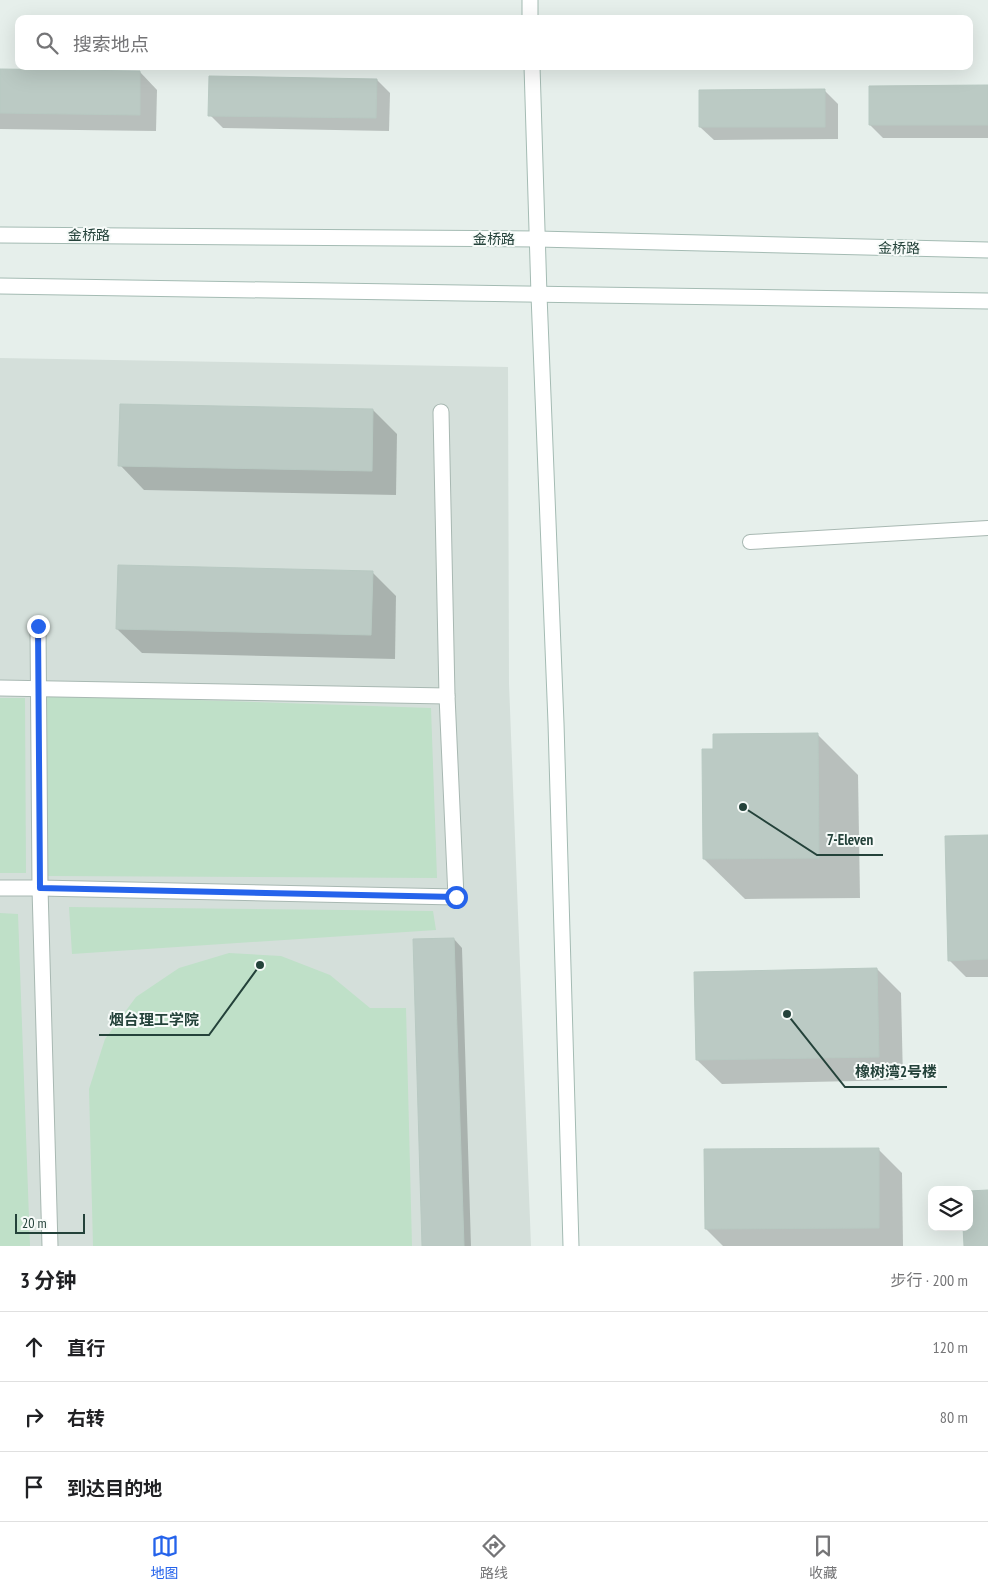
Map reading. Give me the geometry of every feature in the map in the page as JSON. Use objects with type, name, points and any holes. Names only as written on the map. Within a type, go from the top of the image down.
[{"type":"street","points":[[530,0],[530,15]]},
{"type":"street","points":[[532,70],[556,723],[572,1246]]},
{"type":"street","name":"金桥路","points":[[0,234],[537,239],[988,250]]},
{"type":"street","points":[[0,286],[988,301]]},
{"type":"street","points":[[0,888],[456,897],[446,696],[441,412]]},
{"type":"street","points":[[38,626],[40,888],[50,1246]]},
{"type":"street","points":[[0,688],[446,696]]},
{"type":"lane","points":[[750,542],[988,528]]},
{"type":"shaded area","points":[[0,358],[508,367],[509,684],[531,1246],[0,1246]]},
{"type":"green space","points":[[47,695],[431,708],[437,878],[47,876]]},
{"type":"green space","points":[[0,698],[25,698],[26,873],[0,873]]},
{"type":"green space","points":[[69,907],[433,911],[436,930],[72,954]]},
{"type":"green space","points":[[0,913],[18,914],[30,1246],[0,1246]]},
{"type":"green space","points":[[229,953],[281,956],[330,975],[370,1008],[406,1008],[412,1246],[93,1246],[89,1089],[105,1039],[136,997],[179,968]]},
{"type":"building","points":[[0,69],[140,71],[140,115],[0,113]]},
{"type":"building","points":[[209,76],[377,79],[376,118],[208,116]]},
{"type":"building","points":[[988,85],[988,125],[869,125],[869,86]]},
{"type":"building","points":[[825,89],[825,127],[699,127],[699,90]]},
{"type":"building","points":[[120,404],[373,409],[372,471],[118,466]]},
{"type":"building","points":[[118,565],[373,571],[371,635],[116,629]]},
{"type":"building","points":[[818,733],[819,858],[703,859],[702,749],[713,749],[713,734]]},
{"type":"building","points":[[988,835],[988,959],[948,961],[945,836]]},
{"type":"building","points":[[454,938],[464,1246],[422,1246],[413,939]]},
{"type":"building","points":[[877,968],[879,1057],[696,1060],[694,972]]},
{"type":"building","points":[[879,1148],[879,1228],[705,1229],[704,1149]]},
{"type":"building","points":[[988,1190],[988,1246],[964,1246],[963,1231],[973,1231],[973,1191]]},
{"type":"place","name":"7-Eleven","points":[[743,807]]},
{"type":"place","name":"烟台理工学院","points":[[260,965]]},
{"type":"place","name":"橡树湾2号楼","points":[[787,1014]]},
{"type":"route","points":[[38,626],[40,888],[456,897]]}]
